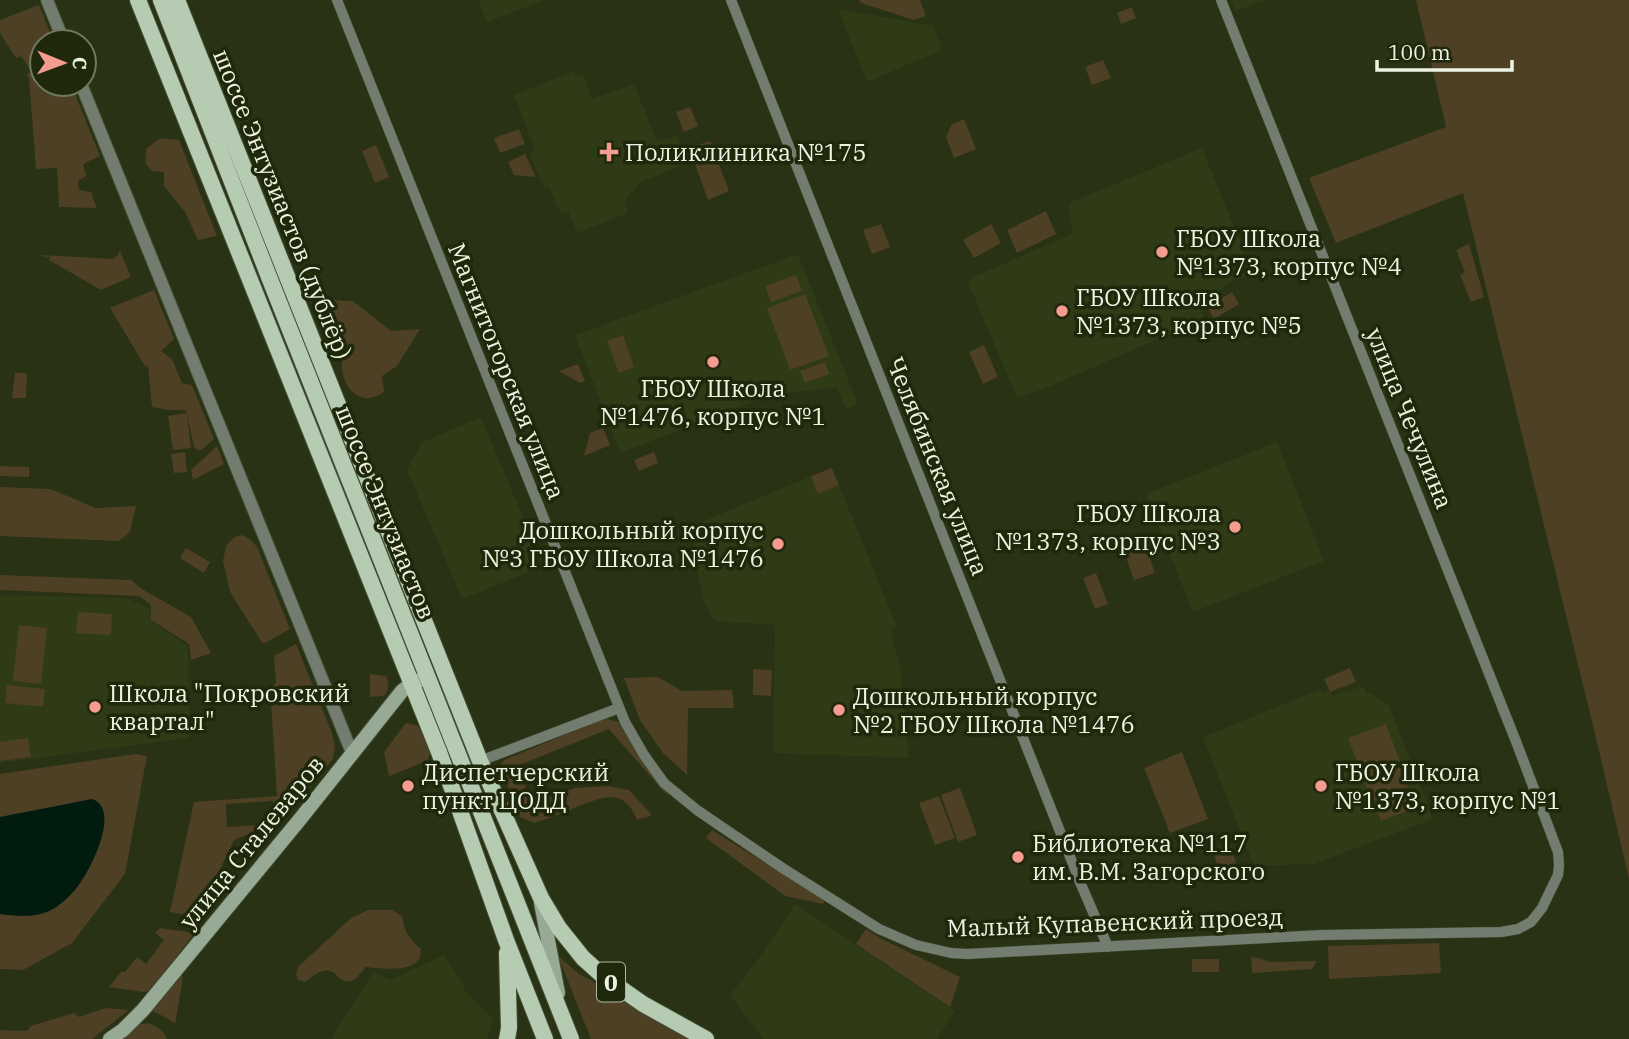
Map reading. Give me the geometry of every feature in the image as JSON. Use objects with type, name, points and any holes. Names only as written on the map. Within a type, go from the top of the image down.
[{"type":"main road","name":"шоссе Энтузиастов","points":[[138,0],[439,752],[506,940],[545,1039]]},
{"type":"main road","name":"шоссе Энтузиастов","points":[[160,0],[571,1039]]},
{"type":"main road","name":"шоссе Энтузиастов (дублёр)","points":[[177,0],[480,761],[541,898],[562,1015]]},
{"type":"main road","name":"улица Сталеваров","points":[[110,1039],[143,1010],[402,691],[428,677]]},
{"type":"main road","name":"0","points":[[541,898],[559,928],[583,958],[603,976],[643,1004],[706,1039]]},
{"type":"main road","points":[[506,940],[509,993],[507,1039]]},
{"type":"street","points":[[47,0],[58,28]]},
{"type":"street","name":"Магнитогорская улица","points":[[337,0],[619,708],[644,755]]},
{"type":"street","name":"Челябинская улица","points":[[731,0],[1108,947]]},
{"type":"street","name":"улица Чечулина","points":[[1221,0],[1558,852]]},
{"type":"street","points":[[87,98],[352,753]]},
{"type":"street","points":[[480,761],[619,708]]},
{"type":"street","name":"Малый Купавенский проезд","points":[[644,755],[664,783],[697,810],[880,929],[916,946],[967,954],[1301,936],[1501,932],[1518,929],[1531,922],[1542,908],[1558,875],[1558,852]]},
{"type":"shaded area","points":[[478,0],[545,0],[487,22]]},
{"type":"shaded area","points":[[859,0],[920,0],[926,16],[914,20],[861,3]]},
{"type":"shaded area","points":[[1231,0],[1266,0],[1235,11]]},
{"type":"shaded area","points":[[1416,0],[1629,0],[1629,879],[1463,193],[1336,243],[1309,178],[1446,127]]},
{"type":"shaded area","points":[[39,5],[48,28],[28,28],[28,66],[21,56],[16,58],[0,33],[0,20]]},
{"type":"shaded area","points":[[1132,7],[1136,18],[1121,24],[1117,13]]},
{"type":"shaded area","points":[[838,9],[933,26],[942,50],[867,82]]},
{"type":"shaded area","points":[[1103,60],[1111,78],[1092,85],[1085,67]]},
{"type":"shaded area","name":"Поликлиника №175","points":[[574,71],[576,76],[583,74],[592,99],[634,84],[657,141],[677,136],[690,161],[641,182],[625,200],[628,213],[577,233],[568,211],[560,213],[549,186],[544,188],[529,153],[535,150],[514,95]]},
{"type":"shaded area","points":[[31,98],[77,98],[100,156],[83,164],[86,176],[78,181],[79,190],[91,192],[97,208],[59,207],[57,168],[36,169]]},
{"type":"shaded area","points":[[690,107],[698,126],[684,132],[676,112]]},
{"type":"shaded area","points":[[964,119],[976,149],[954,158],[946,137],[952,124]]},
{"type":"shaded area","points":[[519,129],[525,144],[500,153],[494,138]]},
{"type":"shaded area","points":[[160,138],[179,140],[217,236],[198,240],[185,212],[164,186],[164,172],[152,171],[145,163],[146,149]]},
{"type":"shaded area","points":[[710,141],[729,191],[708,200],[689,148]]},
{"type":"shaded area","points":[[376,145],[389,177],[375,183],[362,151]]},
{"type":"shaded area","points":[[1202,148],[1253,274],[1227,283],[1201,309],[1205,320],[1017,398],[968,282],[971,278],[1072,234],[1069,203]]},
{"type":"shaded area","points":[[525,154],[536,177],[514,175],[508,162]]},
{"type":"shaded area","points":[[1046,211],[1056,234],[1017,253],[1007,230]]},
{"type":"shaded area","points":[[881,224],[890,247],[872,254],[863,230]]},
{"type":"shaded area","points":[[991,224],[1001,243],[974,258],[963,240]]},
{"type":"shaded area","points":[[1469,244],[1484,297],[1471,302],[1460,275],[1465,272],[1456,250]]},
{"type":"shaded area","points":[[120,251],[131,277],[101,290],[49,260],[50,257],[41,255],[113,259]]},
{"type":"shaded area","name":"ГБОУ Школа №1476, корпус №1","points":[[798,254],[858,404],[846,409],[837,388],[772,394],[620,452],[575,335]]},
{"type":"shaded area","points":[[796,275],[802,291],[771,302],[765,286]]},
{"type":"shaded area","points":[[154,290],[174,339],[161,351],[172,359],[182,383],[192,385],[214,439],[201,450],[194,447],[187,414],[191,448],[173,450],[168,416],[187,413],[185,410],[152,407],[148,366],[145,366],[110,308]]},
{"type":"shaded area","points":[[1232,292],[1239,304],[1214,319],[1207,307]]},
{"type":"shaded area","points":[[805,294],[829,356],[790,370],[767,308]]},
{"type":"shaded area","points":[[330,300],[353,301],[391,331],[420,329],[397,366],[382,376],[384,392],[369,398],[362,397],[356,395],[347,384],[342,369],[343,348],[326,313]]},
{"type":"shaded area","points":[[623,335],[634,367],[619,373],[607,341]]},
{"type":"shaded area","points":[[984,345],[998,377],[983,384],[969,352]]},
{"type":"shaded area","points":[[825,362],[829,374],[805,383],[800,371]]},
{"type":"shaded area","points":[[578,364],[585,381],[580,383],[559,371]]},
{"type":"shaded area","points":[[15,373],[27,373],[26,398],[12,398]]},
{"type":"shaded area","points":[[481,417],[538,553],[537,569],[462,599],[407,470],[421,443]]},
{"type":"shaded area","points":[[603,428],[610,445],[584,456],[590,433]]},
{"type":"shaded area","name":"ГБОУ Школа №1373, корпус №3","points":[[1277,442],[1324,561],[1193,612],[1146,494]]},
{"type":"shaded area","points":[[217,446],[224,464],[193,480],[191,470]]},
{"type":"shaded area","points":[[185,452],[187,472],[174,473],[171,454]]},
{"type":"shaded area","points":[[654,452],[658,463],[639,471],[634,460]]},
{"type":"shaded area","points":[[0,466],[29,467],[29,477],[0,476]]},
{"type":"shaded area","points":[[832,468],[839,485],[818,494],[811,476]]},
{"type":"shaded area","points":[[811,476],[818,493],[839,485],[897,627],[890,630],[900,666],[909,758],[773,753],[775,625],[715,621],[702,596],[690,527]]},
{"type":"shaded area","points":[[0,487],[51,489],[96,508],[136,506],[130,532],[119,541],[0,536]]},
{"type":"shaded area","points":[[242,535],[257,547],[290,629],[263,644],[230,592],[223,561],[226,546],[234,537]]},
{"type":"shaded area","points":[[1142,536],[1155,573],[1134,580],[1121,543]]},
{"type":"shaded area","points":[[186,548],[210,562],[204,573],[180,558]]},
{"type":"shaded area","points":[[1096,573],[1108,604],[1095,609],[1083,578]]},
{"type":"shaded area","points":[[0,575],[131,580],[191,617],[211,653],[191,660],[189,644],[151,620],[151,605],[139,596],[0,590]]},
{"type":"shaded area","name":"Школа \"Покровский квартал\"","points":[[0,595],[126,598],[148,608],[151,621],[188,646],[188,738],[0,763]]},
{"type":"shaded area","points":[[78,612],[112,614],[111,635],[76,633]]},
{"type":"shaded area","points":[[19,625],[47,628],[41,684],[13,681]]},
{"type":"shaded area","points":[[296,644],[332,733],[335,746],[333,759],[298,802],[262,829],[234,840],[201,917],[170,912],[194,802],[277,796],[270,687],[276,683],[274,656]],"holes":[[[273,801],[272,812],[261,825],[227,827],[226,804]]]},
{"type":"shaded area","points":[[1350,668],[1356,682],[1330,692],[1324,679]]},
{"type":"shaded area","points":[[753,669],[772,670],[771,696],[753,695]]},
{"type":"shaded area","points":[[370,674],[386,676],[388,686],[384,696],[370,697]]},
{"type":"shaded area","points":[[658,677],[682,691],[732,690],[734,708],[688,708],[687,775],[663,753],[640,720],[624,678]]},
{"type":"shaded area","points":[[7,685],[45,689],[43,707],[5,703]]},
{"type":"shaded area","name":"ГБОУ Школа №1373, корпус №1","points":[[1364,686],[1366,694],[1371,693],[1389,705],[1433,819],[1314,864],[1254,866],[1203,737],[1321,689],[1323,693],[1329,690],[1332,696]]},
{"type":"shaded area","points":[[607,719],[618,722],[671,800],[609,729],[517,766],[532,803],[575,788],[608,786],[629,790],[652,815],[637,820],[626,803],[612,797],[596,800],[534,823],[520,817],[500,765],[504,760]]},
{"type":"shaded area","points":[[406,723],[418,726],[431,752],[427,761],[389,776],[384,752]]},
{"type":"shaded area","points":[[1386,724],[1409,786],[1372,801],[1348,738]]},
{"type":"shaded area","points":[[28,738],[31,757],[0,761],[0,742]]},
{"type":"shaded area","points":[[1182,752],[1208,819],[1170,833],[1144,768]]},
{"type":"shaded area","points":[[135,754],[147,756],[125,874],[72,943],[23,970],[0,969],[0,774]]},
{"type":"shaded area","points":[[960,788],[977,835],[958,842],[941,795]]},
{"type":"shaded area","points":[[1408,791],[1415,808],[1381,821],[1374,803]]},
{"type":"shaded area","points":[[939,796],[955,838],[935,845],[919,803]]},
{"type":"shaded area","points":[[92,799],[101,805],[104,827],[96,855],[78,886],[61,904],[43,913],[24,916],[0,914],[0,817]]},
{"type":"shaded area","points":[[712,830],[825,900],[823,904],[785,896],[706,838]]},
{"type":"shaded area","points":[[1231,844],[1236,864],[1218,869],[1213,849]]},
{"type":"shaded area","points":[[795,904],[955,1011],[937,1039],[763,1039],[730,995]]},
{"type":"shaded area","points":[[368,910],[392,910],[402,916],[408,934],[421,949],[416,963],[401,968],[366,967],[351,981],[344,981],[327,970],[305,982],[298,980],[298,967],[351,918]]},
{"type":"shaded area","points":[[160,928],[195,933],[149,991],[109,987],[137,957],[146,964],[164,940],[155,933]]},
{"type":"shaded area","points":[[866,929],[960,977],[950,1007],[856,944]]},
{"type":"shaded area","points":[[1439,943],[1441,973],[1329,979],[1328,946]]},
{"type":"shaded area","points":[[444,955],[464,984],[464,990],[493,1020],[487,1039],[331,1039],[373,972],[391,980]]},
{"type":"shaded area","points":[[558,956],[579,974],[698,1039],[591,1039]]},
{"type":"shaded area","points":[[1251,957],[1270,962],[1317,961],[1312,969],[1252,973]]},
{"type":"shaded area","points":[[1192,959],[1219,959],[1219,972],[1192,972]]},
{"type":"shaded area","points":[[180,974],[183,978],[175,1024],[152,1009]]},
{"type":"shaded area","points":[[105,1008],[129,1010],[92,1039],[0,1039],[0,1030],[27,1031],[31,1026],[74,1013],[79,1017]]},
{"type":"shaded area","points":[[147,1023],[164,1033],[167,1039],[121,1039],[140,1024]]},
{"type":"place","name":"Поликлиника №175","points":[[609,152]]},
{"type":"place","name":"ГБОУ Школа №1373, корпус №4","points":[[1162,252]]},
{"type":"place","name":"ГБОУ Школа №1373, корпус №5","points":[[1062,311]]},
{"type":"place","name":"ГБОУ Школа №1476, корпус №1","points":[[713,362]]},
{"type":"place","name":"ГБОУ Школа №1373, корпус №3","points":[[1235,527]]},
{"type":"place","name":"Дошкольный корпус №3 ГБОУ Школа №1476","points":[[778,544]]},
{"type":"place","name":"Школа \"Покровский квартал\"","points":[[95,707]]},
{"type":"place","name":"Дошкольный корпус №2 ГБОУ Школа №1476","points":[[839,710]]},
{"type":"place","name":"Диспетчерский пункт ЦОДД","points":[[408,786]]},
{"type":"place","name":"ГБОУ Школа №1373, корпус №1","points":[[1321,786]]},
{"type":"place","name":"Библиотека №117 им. В.М. Загорского","points":[[1018,857]]}]
